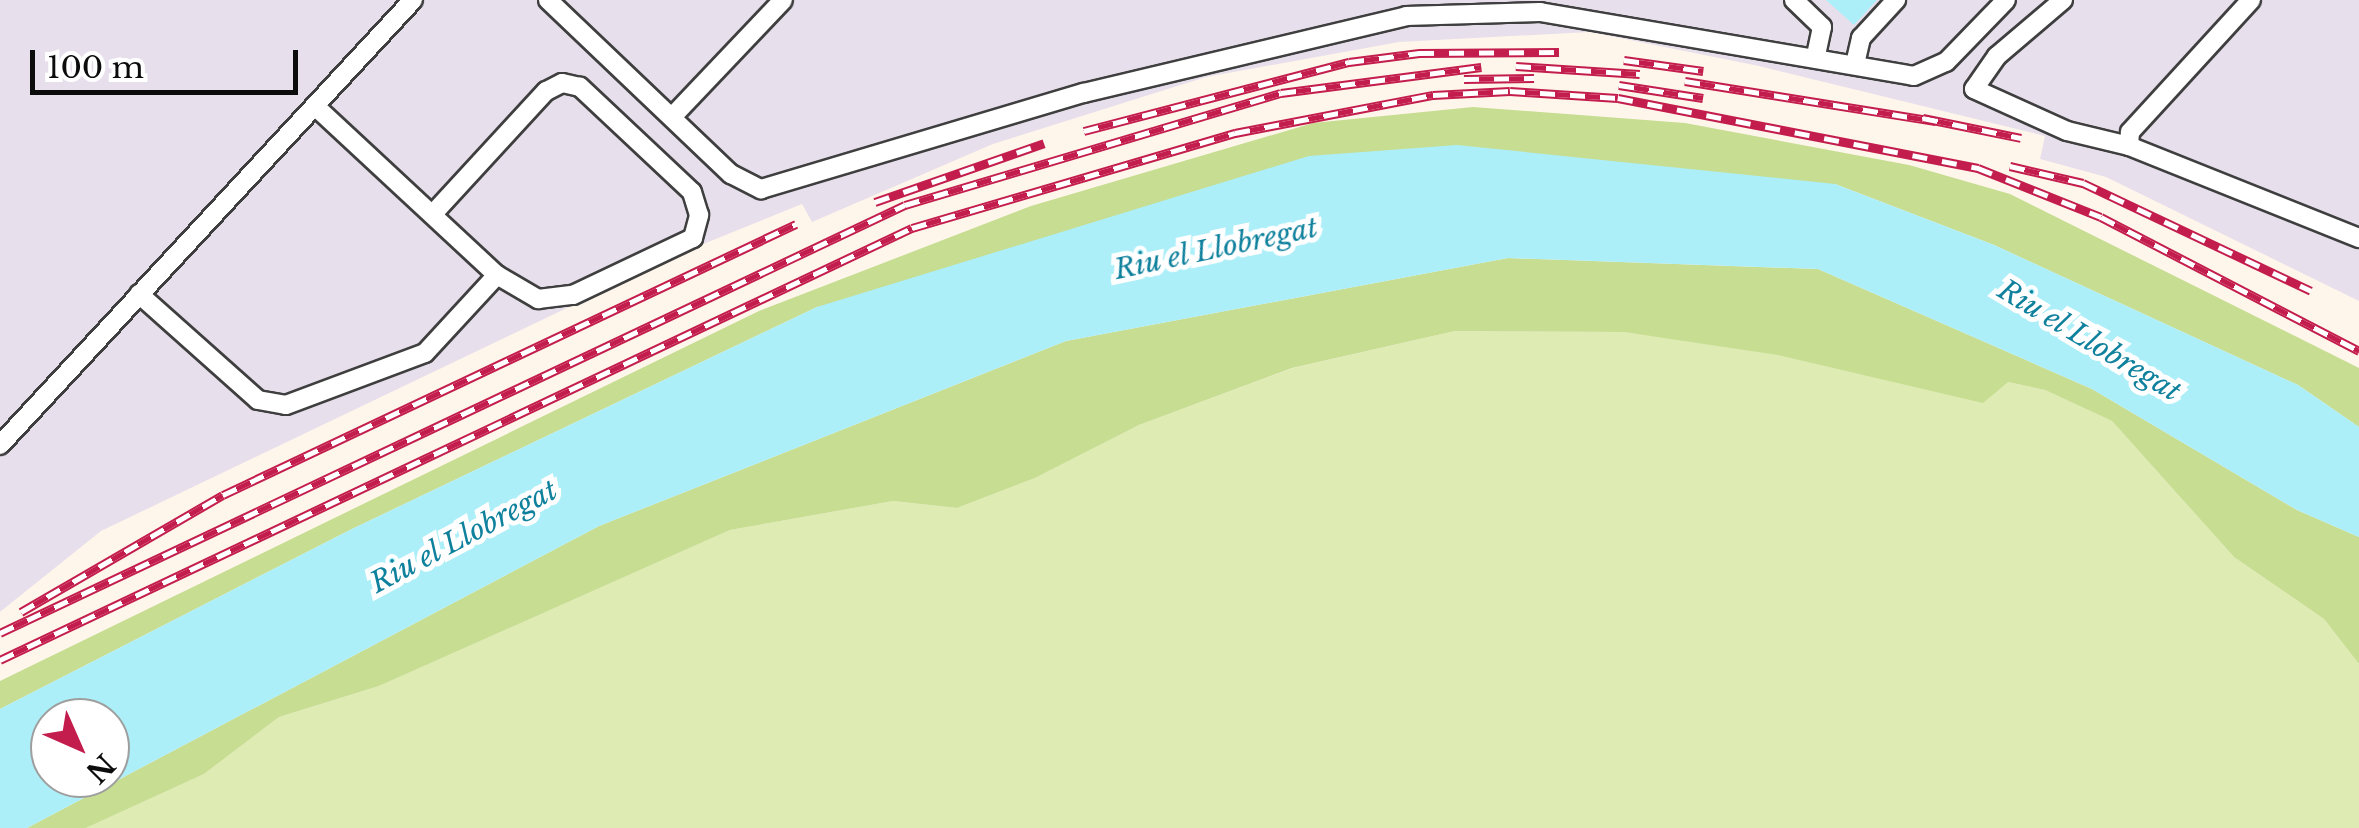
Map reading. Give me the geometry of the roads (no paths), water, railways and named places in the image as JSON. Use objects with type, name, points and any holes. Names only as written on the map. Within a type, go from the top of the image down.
[{"type":"lane","points":[[0,445],[413,0]]},
{"type":"lane","points":[[548,0],[731,174],[761,188],[826,174],[1084,93],[1406,16],[1540,12],[1816,55],[1914,76],[1946,62],[2006,0]]},
{"type":"lane","points":[[672,117],[783,0]]},
{"type":"lane","points":[[1794,0],[1822,27],[1816,55]]},
{"type":"lane","points":[[1855,64],[1862,38],[1896,0]]},
{"type":"lane","points":[[2025,0],[2041,13]]},
{"type":"lane","points":[[2063,0],[2041,13],[1997,56],[1974,90],[2067,132],[2128,146],[2359,238]]},
{"type":"lane","points":[[2128,146],[2130,132],[2251,0]]},
{"type":"lane","points":[[316,106],[497,274],[538,299],[573,294],[693,238],[699,215],[692,192],[580,87],[562,83],[546,90],[434,213]]},
{"type":"lane","points":[[140,294],[258,400],[286,405],[425,353],[497,274]]},
{"type":"water","points":[[1826,0],[1877,0],[1854,25]]},
{"type":"water","name":"Riu el Llobregat","points":[[1457,145],[1835,184],[1994,245],[2298,385],[2359,427],[2359,537],[2297,510],[2092,389],[1818,269],[1508,258],[1066,341],[599,526],[130,774],[130,698],[30,698],[30,798],[84,798],[27,828],[0,828],[0,709],[352,529],[817,307],[1309,156]]},
{"type":"railway","points":[[1084,131],[1349,62],[1419,53],[1559,52]]},
{"type":"railway","points":[[1624,60],[1703,71]]},
{"type":"railway","points":[[1516,66],[1640,74]]},
{"type":"railway","points":[[0,633],[905,205],[1281,93],[1481,67]]},
{"type":"railway","points":[[1464,79],[1534,78]]},
{"type":"railway","points":[[1685,81],[1936,121]]},
{"type":"railway","points":[[1619,85],[1703,98]]},
{"type":"railway","points":[[0,660],[912,228],[1235,133],[1433,95],[1510,91],[1618,98],[1978,168],[2101,217],[2359,351]]},
{"type":"railway","points":[[1923,118],[2021,138]]},
{"type":"railway","points":[[875,202],[1044,143]]},
{"type":"railway","points":[[2010,166],[2083,183],[2311,291]]},
{"type":"railway","points":[[21,612],[223,495],[796,224]]}]
